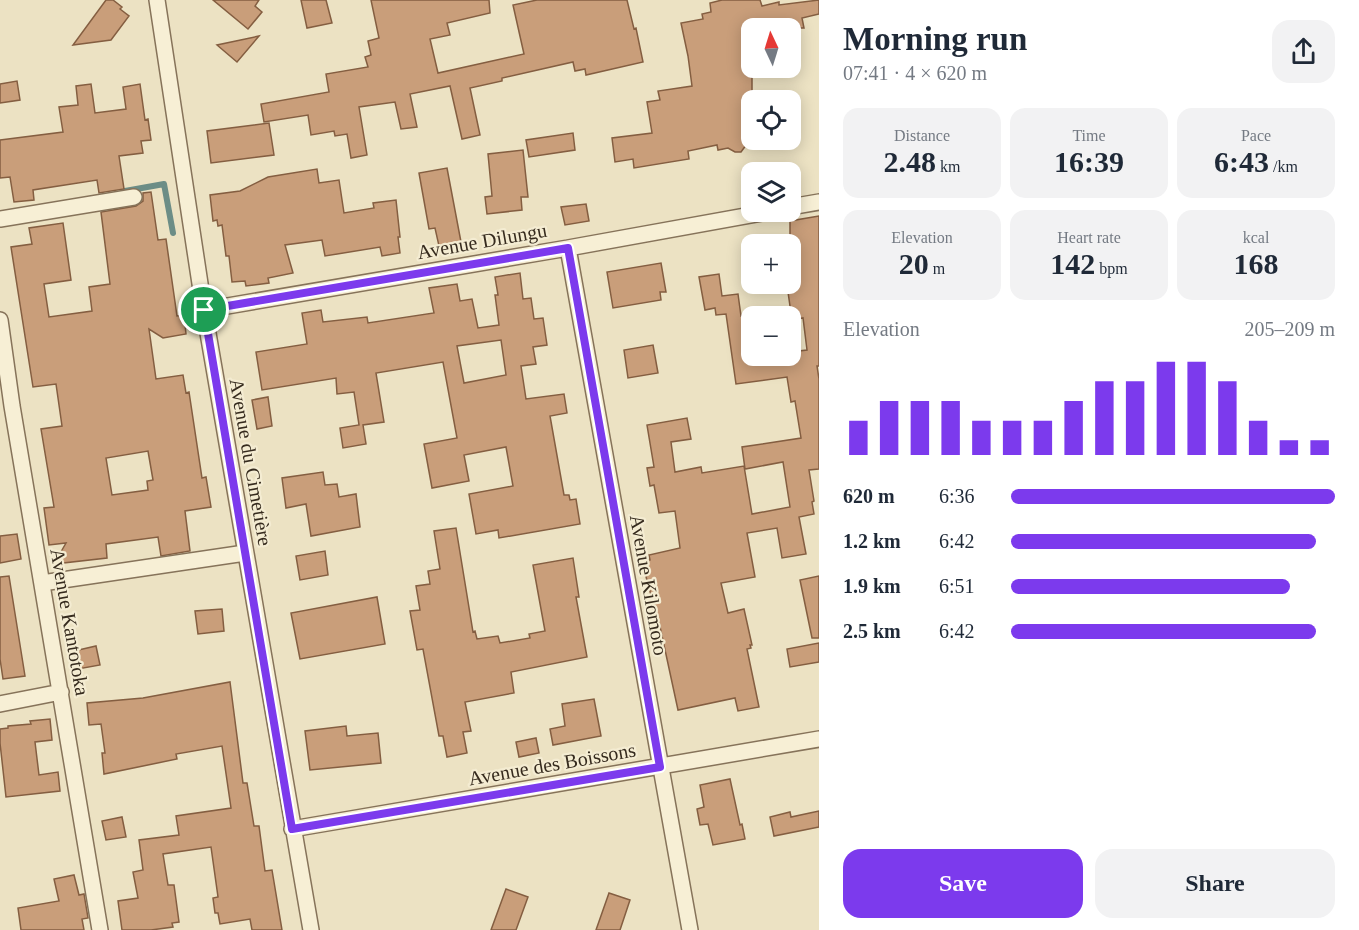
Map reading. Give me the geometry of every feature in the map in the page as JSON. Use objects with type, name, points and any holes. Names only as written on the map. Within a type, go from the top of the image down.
[{"type":"street","name":"Avenue du Cimetière","points":[[157,0],[204,310],[310,930]]},
{"type":"street","points":[[0,219],[134,197]]},
{"type":"street","points":[[801,205],[819,202]]},
{"type":"street","name":"Avenue Dilungu","points":[[204,310],[741,217]]},
{"type":"street","name":"Avenue Kilomoto","points":[[568,248],[690,930]]},
{"type":"street","name":"Avenue Kantotoka","points":[[0,320],[6,407],[42,583],[100,930]]},
{"type":"street","points":[[42,583],[245,553]]},
{"type":"street","points":[[0,704],[61,692]]},
{"type":"street","name":"Avenue des Boissons","points":[[292,829],[819,740]]},
{"type":"building","points":[[106,0],[113,0],[129,16],[111,40],[73,45]]},
{"type":"building","points":[[213,0],[259,0],[255,6],[262,12],[248,29]]},
{"type":"building","points":[[301,0],[326,0],[332,23],[307,28]]},
{"type":"building","points":[[371,0],[489,0],[490,13],[447,23],[450,35],[430,39],[438,73],[524,54],[513,5],[537,0],[627,0],[643,62],[586,75],[585,69],[575,71],[573,62],[502,78],[502,81],[470,88],[480,135],[462,139],[450,86],[410,94],[417,127],[401,129],[395,102],[359,107],[367,155],[351,158],[347,134],[335,136],[334,131],[311,135],[308,115],[264,122],[261,104],[329,92],[326,74],[368,67],[365,57],[371,55],[368,41],[379,38]]},
{"type":"building","points":[[722,0],[760,0],[762,6],[779,2],[779,5],[819,0],[819,14],[802,18],[804,28],[801,28],[801,18],[741,18],[741,78],[752,78],[752,90],[741,90],[741,152],[728,148],[718,150],[717,145],[688,151],[689,159],[634,168],[633,159],[615,162],[612,138],[652,133],[647,102],[660,100],[658,91],[692,86],[681,23],[703,19],[702,14],[711,12],[710,3]]},
{"type":"building","points":[[259,36],[237,62],[217,45]]},
{"type":"building","points":[[17,81],[20,100],[0,103],[0,84]]},
{"type":"building","points":[[91,84],[95,113],[126,109],[123,87],[140,84],[145,120],[148,119],[151,140],[141,141],[143,153],[119,156],[124,189],[99,193],[97,180],[33,190],[34,200],[14,202],[10,177],[0,178],[0,140],[63,132],[59,107],[78,105],[76,86]]},
{"type":"building","points":[[269,123],[274,155],[211,163],[207,131]]},
{"type":"building","points":[[573,133],[575,150],[529,157],[526,140]]},
{"type":"building","points":[[523,150],[528,197],[521,197],[522,210],[487,214],[485,197],[492,196],[488,154]]},
{"type":"building","points":[[447,168],[461,242],[439,246],[435,228],[429,229],[419,173]]},
{"type":"building","points":[[317,169],[319,183],[339,180],[344,213],[374,208],[373,203],[396,200],[400,253],[382,256],[380,247],[325,256],[322,240],[285,245],[293,273],[268,278],[269,283],[246,286],[245,281],[232,282],[222,225],[218,226],[217,220],[213,221],[210,195],[240,191],[268,177]]},
{"type":"building","points":[[151,192],[158,240],[166,239],[177,316],[184,315],[186,334],[163,338],[149,329],[156,379],[183,375],[186,393],[189,392],[202,478],[206,477],[211,507],[185,511],[190,551],[161,556],[158,537],[106,544],[107,558],[54,564],[66,543],[49,545],[44,508],[54,507],[41,429],[62,426],[56,384],[33,387],[11,247],[32,244],[29,228],[63,223],[71,280],[44,284],[49,317],[92,311],[89,287],[110,284],[101,212],[136,206],[143,201],[143,193]],"holes":[[[148,451],[153,480],[147,481],[148,490],[112,495],[106,458]]]},
{"type":"building","points":[[586,204],[589,221],[565,225],[561,207]]},
{"type":"building","points":[[819,216],[819,366],[817,366],[819,469],[809,470],[814,514],[799,517],[806,554],[782,558],[777,528],[747,533],[755,577],[721,583],[728,613],[744,609],[752,645],[747,649],[759,707],[738,711],[735,698],[678,710],[659,622],[656,623],[652,606],[654,606],[642,562],[650,560],[649,555],[680,548],[675,511],[659,513],[654,485],[650,486],[647,468],[654,467],[647,425],[687,418],[691,439],[671,442],[675,472],[701,467],[702,473],[744,466],[752,514],[790,507],[783,462],[745,469],[742,447],[801,438],[795,401],[791,402],[787,377],[736,384],[726,314],[716,315],[715,308],[705,310],[699,277],[719,274],[722,296],[738,294],[741,316],[741,366],[801,366],[801,351],[807,350],[801,306],[790,306],[788,294],[801,294],[801,234],[790,234],[790,222],[801,222],[801,219]]},
{"type":"building","points":[[661,263],[666,292],[660,292],[661,300],[613,308],[607,272]]},
{"type":"building","points":[[520,273],[523,299],[531,298],[534,319],[543,318],[547,345],[533,347],[536,364],[521,366],[526,399],[564,394],[567,413],[550,416],[564,495],[569,495],[570,500],[576,499],[580,524],[499,538],[498,530],[476,534],[469,494],[513,486],[506,447],[464,455],[469,481],[432,488],[424,444],[457,438],[443,362],[376,373],[384,422],[363,425],[366,444],[343,448],[340,428],[359,425],[354,392],[337,394],[336,378],[262,390],[256,352],[307,344],[302,313],[321,310],[323,322],[367,317],[368,323],[434,313],[429,288],[457,284],[460,301],[472,299],[478,328],[499,325],[495,277]],"holes":[[[501,340],[506,375],[464,383],[457,346]]]},
{"type":"building","points":[[653,345],[658,373],[628,378],[624,350]]},
{"type":"building","points":[[268,397],[272,426],[257,429],[252,400]]},
{"type":"building","points":[[323,472],[325,485],[337,484],[339,497],[356,494],[360,527],[311,536],[306,504],[286,508],[282,478]]},
{"type":"building","points":[[456,528],[473,632],[475,631],[477,639],[498,636],[500,643],[530,638],[529,634],[545,631],[533,565],[573,558],[579,597],[576,597],[587,657],[511,672],[514,693],[465,702],[471,731],[463,732],[467,753],[447,757],[443,736],[439,736],[423,649],[417,650],[410,611],[420,610],[416,586],[430,584],[428,571],[440,569],[434,531]]},
{"type":"building","points":[[17,534],[21,559],[0,563],[0,536]]},
{"type":"building","points":[[325,551],[328,575],[300,580],[296,556]]},
{"type":"building","points":[[9,576],[25,676],[3,679],[0,659],[0,577]]},
{"type":"building","points":[[819,576],[819,638],[812,638],[800,580]]},
{"type":"building","points":[[377,597],[385,644],[300,659],[291,613]]},
{"type":"building","points":[[222,609],[224,631],[198,634],[195,611]]},
{"type":"building","points":[[819,643],[819,662],[790,667],[787,649]]},
{"type":"building","points":[[96,646],[100,665],[78,669],[74,651]]},
{"type":"building","points":[[230,682],[243,783],[247,783],[254,826],[259,826],[265,871],[272,870],[282,930],[252,930],[250,919],[220,924],[218,913],[215,913],[213,898],[218,897],[211,847],[163,854],[168,885],[174,885],[179,922],[172,923],[173,927],[122,930],[118,901],[138,898],[133,872],[143,870],[139,840],[179,835],[176,816],[231,808],[222,746],[176,754],[177,759],[104,774],[102,753],[105,753],[101,724],[89,725],[87,703],[143,698]]},
{"type":"building","points":[[594,699],[601,736],[553,745],[550,729],[565,726],[562,704]]},
{"type":"building","points":[[50,719],[52,740],[35,742],[39,775],[58,772],[60,791],[6,797],[0,729],[31,724],[30,721]]},
{"type":"building","points":[[346,726],[347,736],[378,733],[381,763],[310,770],[305,731]]},
{"type":"building","points":[[536,738],[539,753],[519,757],[516,742]]},
{"type":"building","points":[[730,779],[745,839],[713,845],[708,824],[700,825],[697,809],[704,807],[700,785]]},
{"type":"building","points":[[819,811],[819,827],[774,836],[770,817],[790,812],[791,817]]},
{"type":"building","points":[[122,817],[126,837],[106,840],[102,821]]},
{"type":"building","points":[[74,875],[79,895],[84,894],[88,918],[82,919],[84,930],[21,930],[18,908],[59,901],[54,879]]},
{"type":"building","points":[[506,889],[528,897],[516,930],[491,930]]},
{"type":"building","points":[[609,893],[630,900],[620,930],[596,930]]},
{"type":"waterway","points":[[125,191],[164,184],[173,233]]},
{"type":"route","points":[[568,248],[660,767],[292,829],[204,310],[568,248]]}]
